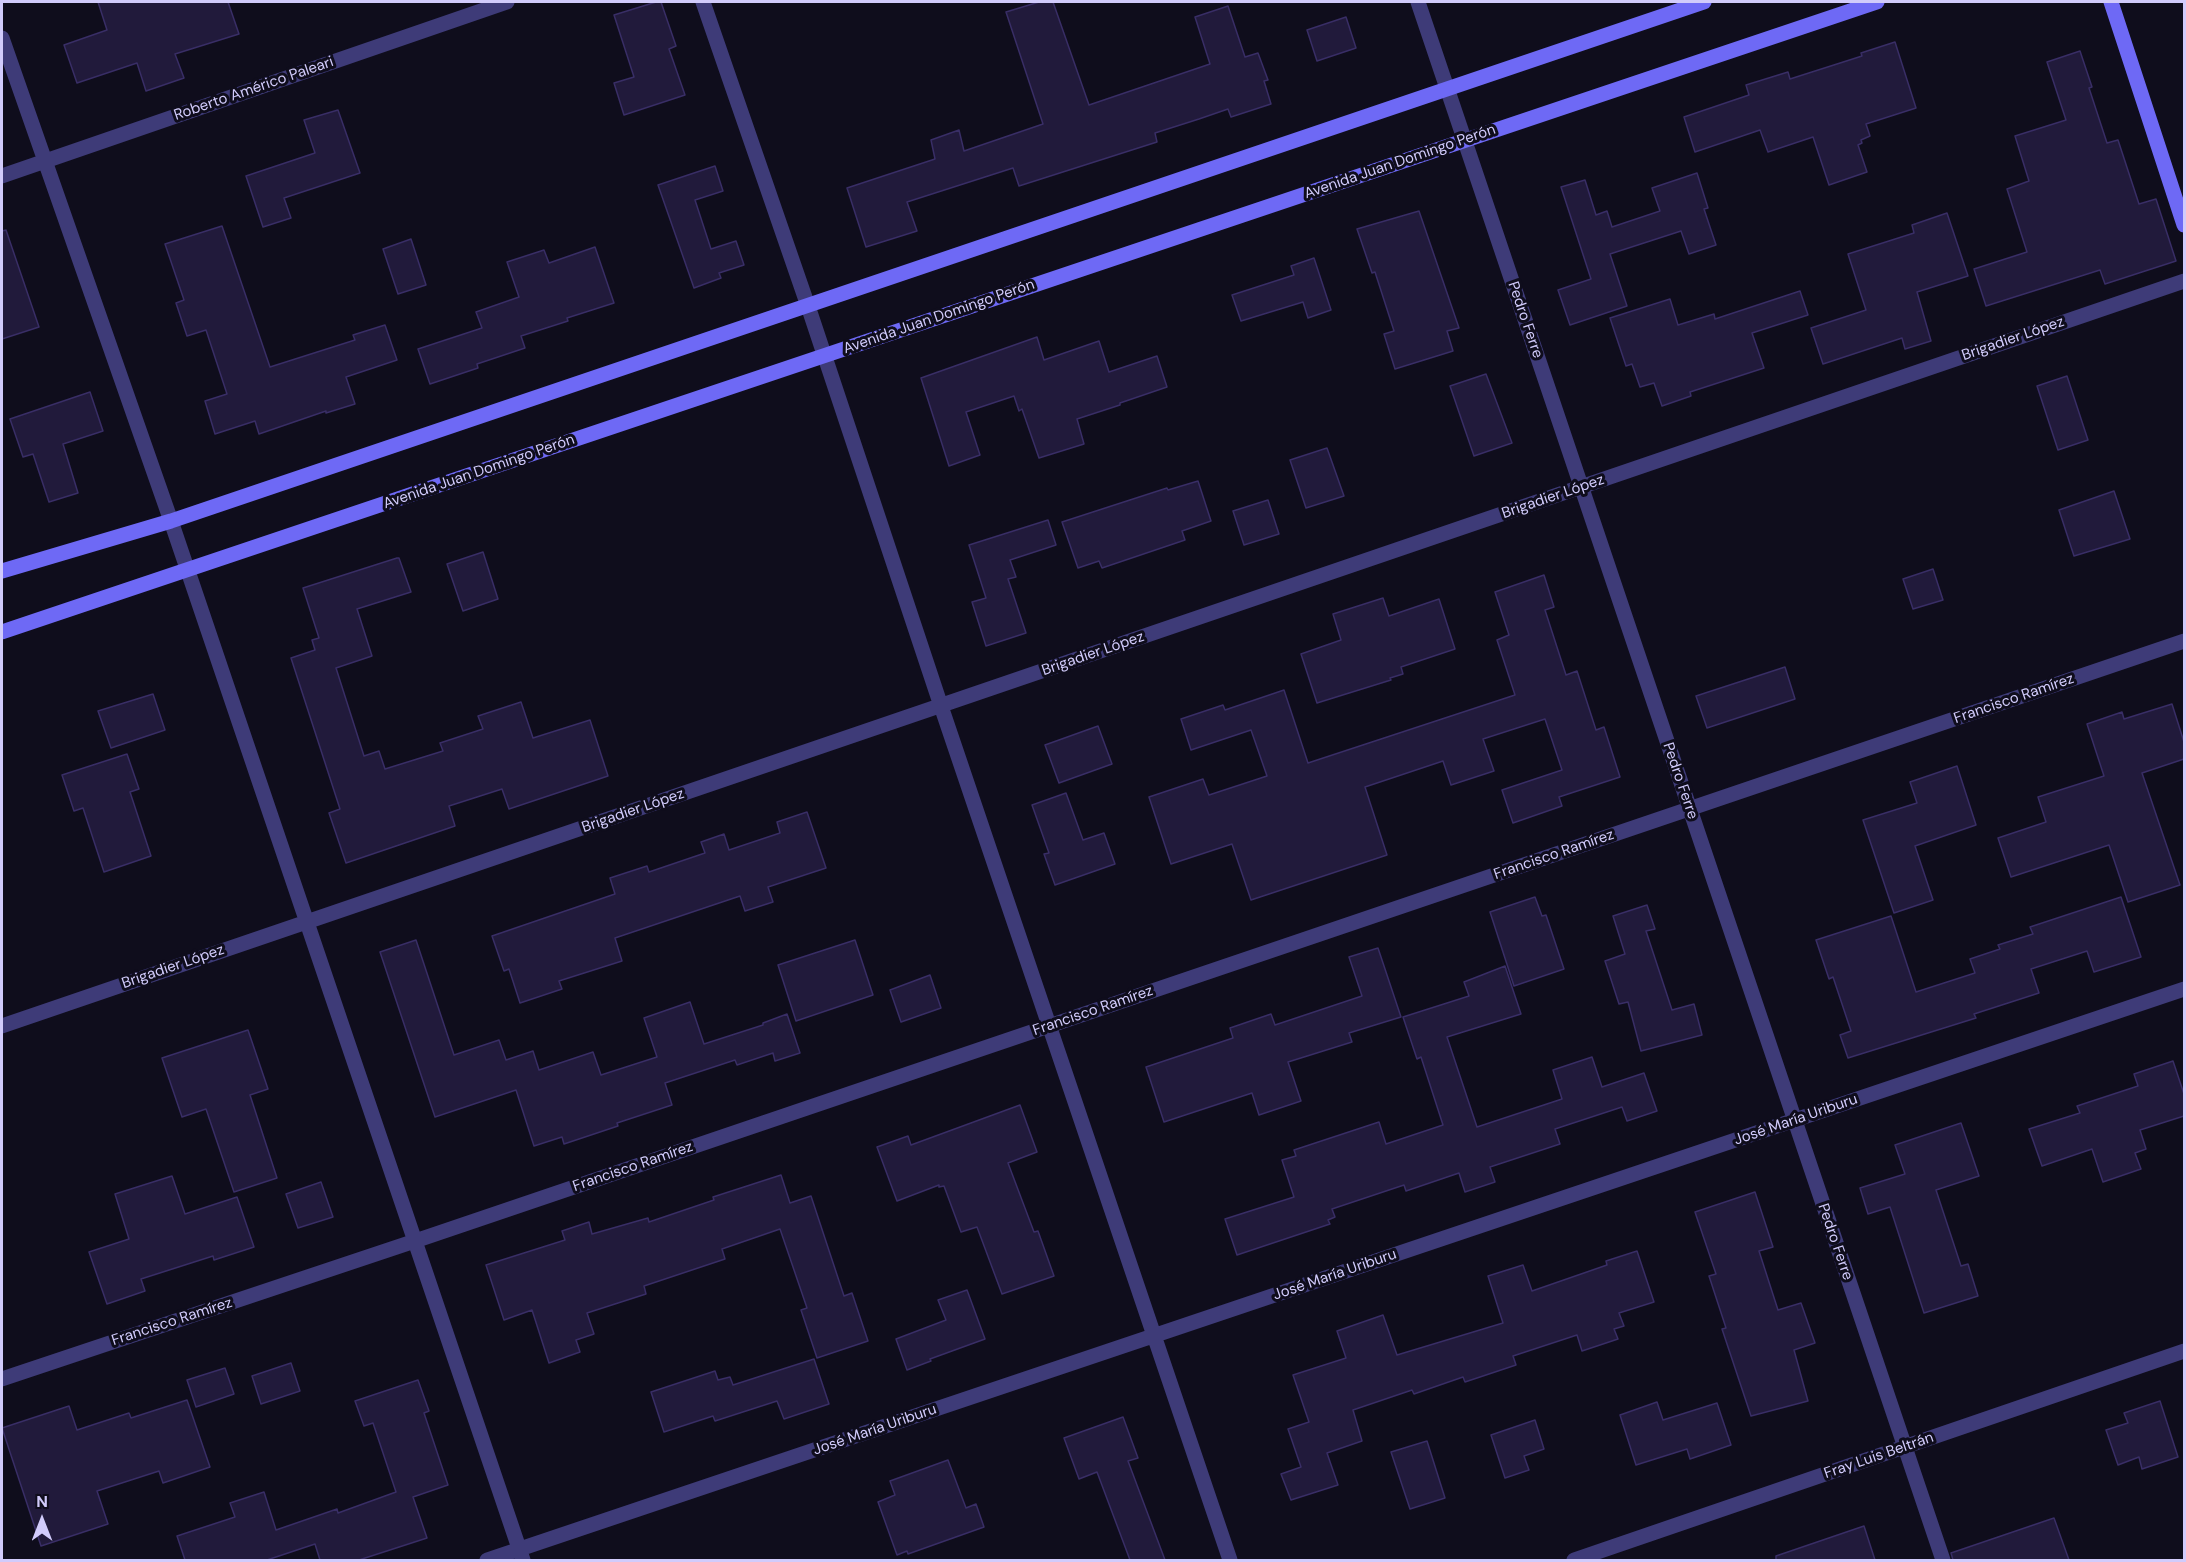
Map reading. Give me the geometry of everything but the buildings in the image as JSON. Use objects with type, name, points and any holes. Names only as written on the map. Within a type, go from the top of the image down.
[{"type":"street","name":"Roberto Américo Paleari","points":[[2,176],[507,2]]},
{"type":"street","points":[[703,2],[825,356],[1230,1560]]},
{"type":"street","name":"Pedro Ferre","points":[[1418,2],[1942,1560]]},
{"type":"street","points":[[2,571],[171,521],[1704,2]]},
{"type":"street","name":"Avenida Juan Domingo Perón","points":[[2,632],[1877,2]]},
{"type":"street","points":[[2111,2],[2184,225]]},
{"type":"street","points":[[2,38],[188,570],[521,1555]]},
{"type":"street","name":"Brigadier López","points":[[2,1026],[2184,281]]},
{"type":"street","name":"Francisco Ramírez","points":[[2,1379],[2184,641]]},
{"type":"street","name":"José María Uriburu","points":[[487,1560],[521,1555],[1154,1335],[2184,989]]},
{"type":"street","name":"Fray Luis Beltrán","points":[[1574,1560],[2184,1351]]}]
